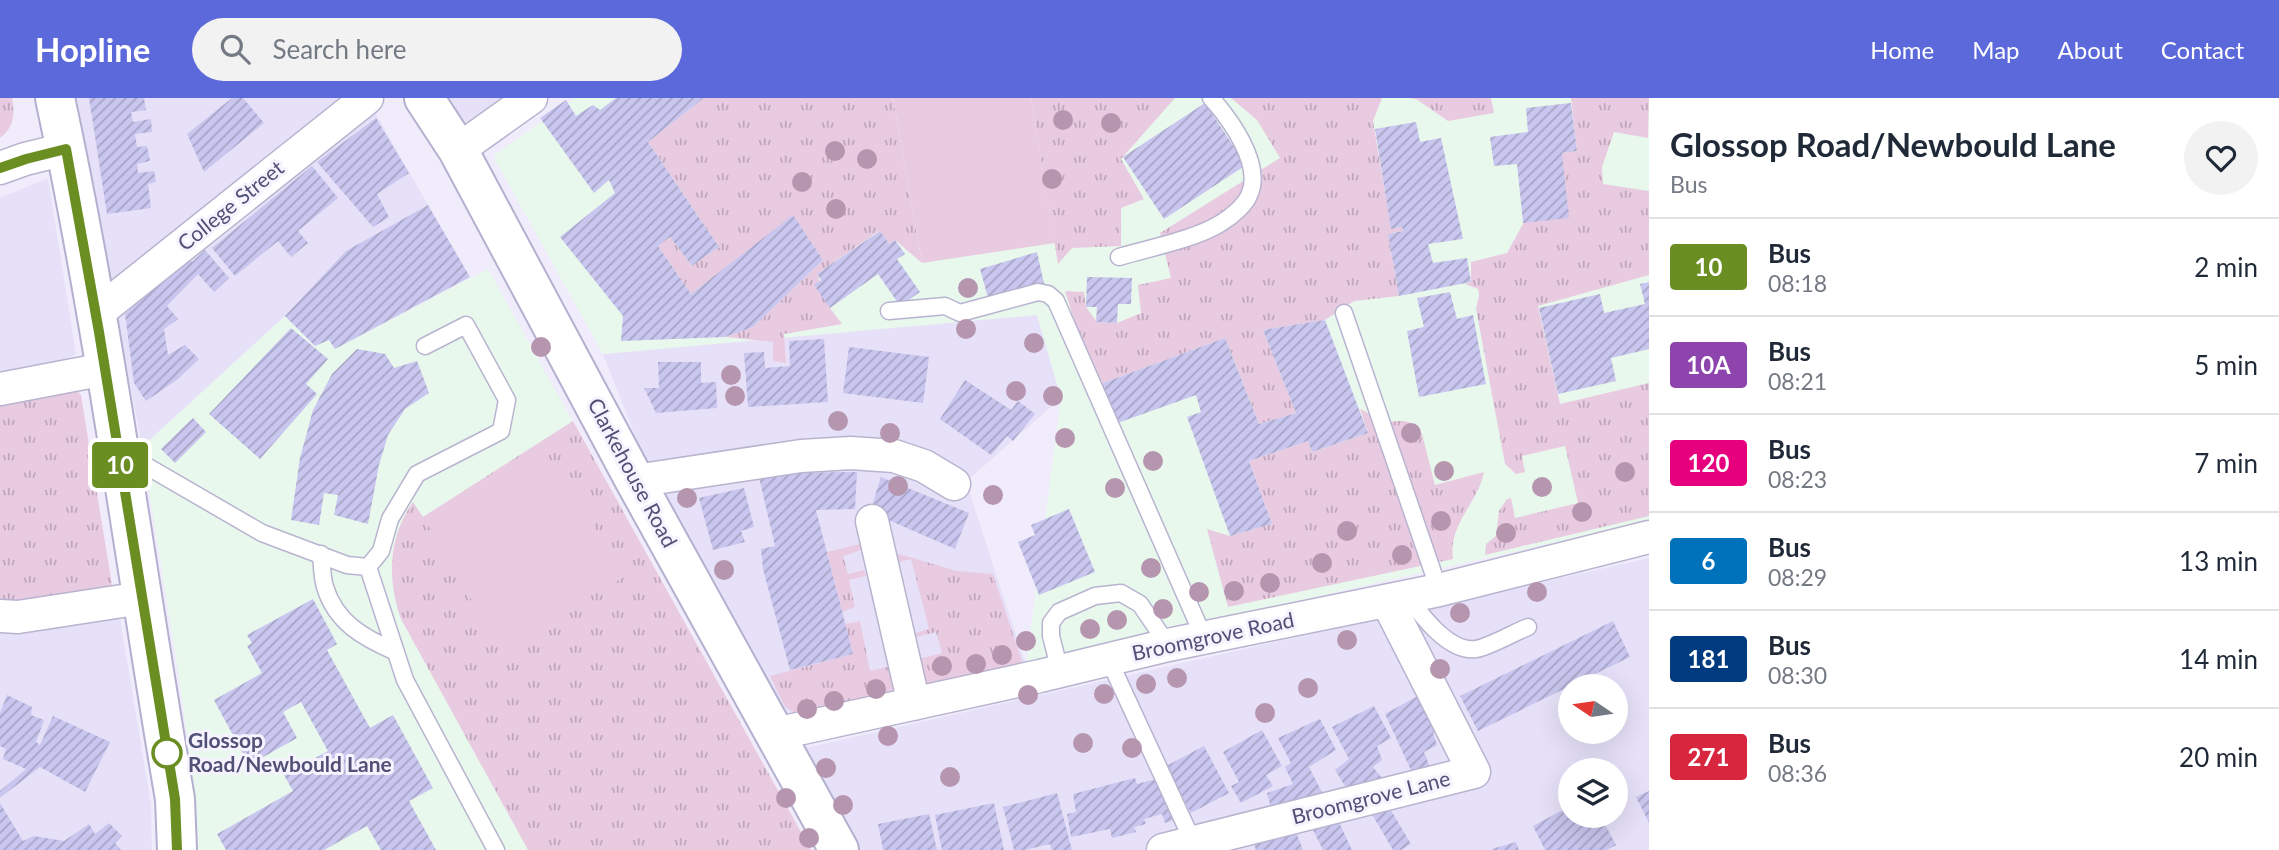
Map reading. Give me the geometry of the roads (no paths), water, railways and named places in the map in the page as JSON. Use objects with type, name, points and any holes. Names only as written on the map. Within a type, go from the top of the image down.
[{"type":"main road","points":[[55,98],[96,314],[175,799],[177,850]]},
{"type":"main road","name":"Clarkehouse Road","points":[[425,98],[458,150],[635,481],[839,850]]},
{"type":"street","name":"College Street","points":[[96,314],[367,98]]},
{"type":"street","points":[[458,150],[531,98]]},
{"type":"street","points":[[0,168],[66,149]]},
{"type":"street","points":[[0,389],[105,369]]},
{"type":"street","points":[[635,481],[800,456],[851,453],[894,456],[924,466],[954,484]]},
{"type":"street","points":[[872,521],[914,704]]},
{"type":"street","name":"Broomgrove Road","points":[[775,734],[1168,645],[1439,590],[1649,537]]},
{"type":"street","points":[[0,616],[18,617],[142,598]]},
{"type":"street","name":"Broomgrove Lane","points":[[1163,850],[1474,772],[1397,599]]},
{"type":"lane","points":[[1119,257],[1182,239],[1220,224],[1242,206],[1251,192],[1252,175],[1248,153],[1211,98]]},
{"type":"lane","points":[[889,312],[945,306],[960,313],[1038,292],[1048,294],[1056,302],[1204,638]]},
{"type":"lane","points":[[1344,313],[1439,590]]},
{"type":"lane","points":[[368,567],[381,551],[390,519],[417,474],[501,431],[507,400],[466,325],[425,346]]},
{"type":"lane","points":[[118,450],[262,533],[347,565],[368,567]]},
{"type":"lane","points":[[321,554],[325,588],[344,623],[374,643],[396,652]]},
{"type":"lane","points":[[368,567],[405,680],[496,850]]},
{"type":"lane","points":[[1060,671],[1051,636],[1051,623],[1059,612],[1095,596],[1121,593],[1140,604],[1168,645]]},
{"type":"lane","points":[[1397,599],[1455,644],[1475,649],[1528,627]]},
{"type":"lane","points":[[1109,660],[1194,844]]},
{"type":"place","name":"Glossop Road/Newbould Lane","points":[[167,753]]}]
